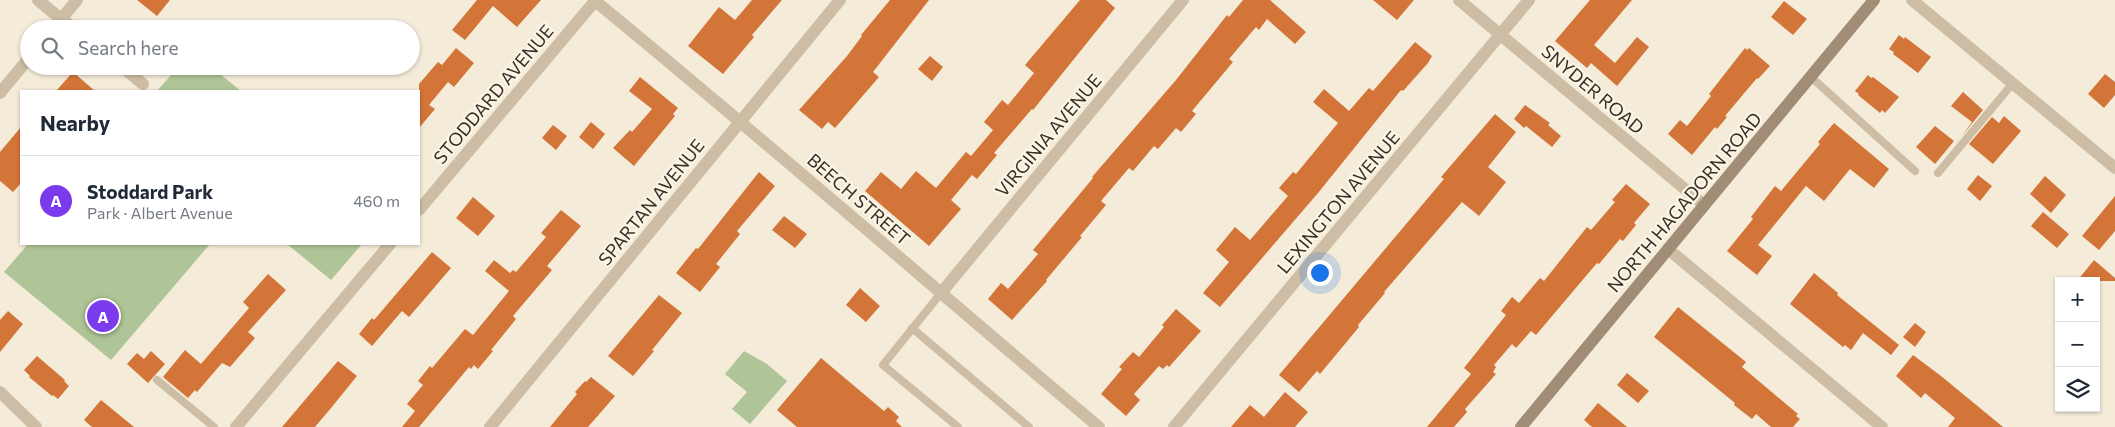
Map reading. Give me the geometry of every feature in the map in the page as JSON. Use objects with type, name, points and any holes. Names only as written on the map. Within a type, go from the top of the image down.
[{"type":"street","points":[[38,0],[54,20]]},
{"type":"street","points":[[60,20],[77,0]]},
{"type":"street","name":"BEECH STREET","points":[[594,0],[872,232],[1099,427]]},
{"type":"street","name":"STODDARD AVENUE","points":[[420,209],[594,0]]},
{"type":"street","name":"SPARTAN AVENUE","points":[[490,427],[840,0]]},
{"type":"street","name":"VIRGINIA AVENUE","points":[[941,293],[1182,0]]},
{"type":"street","name":"SNYDER ROAD","points":[[1459,0],[1704,205]]},
{"type":"street","name":"LEXINGTON AVENUE","points":[[1174,427],[1529,0]]},
{"type":"street","name":"NORTH HAGADORN ROAD","points":[[1521,427],[1874,0]]},
{"type":"street","points":[[1912,0],[2115,168]]},
{"type":"street","points":[[0,93],[20,69]]},
{"type":"street","points":[[132,75],[143,84]]},
{"type":"street","points":[[236,427],[389,245]]},
{"type":"street","points":[[1668,249],[1882,427]]},
{"type":"street","points":[[0,392],[36,427]]},
{"type":"lane","points":[[1810,77],[1915,171]]},
{"type":"lane","points":[[1938,173],[2013,84]]},
{"type":"lane","points":[[941,293],[883,365],[958,427]]},
{"type":"lane","points":[[912,328],[1029,427]]},
{"type":"lane","points":[[157,380],[214,427]]},
{"type":"green space","points":[[171,75],[221,75],[240,90],[158,90]]},
{"type":"green space","points":[[27,245],[209,245],[111,360],[4,272]]},
{"type":"green space","points":[[288,245],[361,245],[331,280]]},
{"type":"green space","points":[[744,351],[767,364],[787,381],[750,424],[732,409],[747,392],[725,374]]},
{"type":"building","points":[[137,0],[170,0],[157,16]]},
{"type":"building","points":[[477,0],[541,0],[517,27],[493,6],[465,40],[452,30]]},
{"type":"building","points":[[752,0],[782,0],[752,35],[754,37],[723,74],[688,46],[719,7],[735,20]]},
{"type":"building","points":[[890,0],[929,0],[873,72],[879,77],[835,128],[828,122],[822,129],[799,110],[847,56],[861,35]]},
{"type":"building","points":[[1080,0],[1106,0],[1115,8],[1033,110],[994,153],[997,155],[977,179],[972,175],[951,200],[961,209],[929,246],[865,191],[881,172],[901,189],[916,171],[936,188],[966,152],[971,156],[993,130],[984,122],[1002,100],[1008,105],[1034,73],[1025,65]]},
{"type":"building","points":[[1243,0],[1270,0],[1306,32],[1295,44],[1267,19],[1259,30],[1256,27],[1229,59],[1233,62],[1192,111],[1196,114],[1181,132],[1176,128],[1158,149],[1154,146],[1133,171],[1129,168],[1101,201],[1106,205],[1080,236],[1082,237],[1047,281],[1012,320],[988,299],[1001,283],[1008,289],[1038,254],[1033,250],[1092,177],[1176,80],[1227,15],[1229,17]]},
{"type":"building","points":[[1373,0],[1414,0],[1397,20]]},
{"type":"building","points":[[1590,0],[1632,0],[1594,45],[1615,63],[1637,37],[1649,47],[1617,86],[1591,63],[1587,68],[1555,41]]},
{"type":"building","points":[[1784,1],[1807,19],[1793,35],[1771,17]]},
{"type":"building","points":[[1899,35],[1904,39],[1905,37],[1931,57],[1918,73],[1889,49]]},
{"type":"building","points":[[1415,42],[1432,56],[1428,63],[1403,91],[1401,90],[1318,193],[1220,307],[1203,293],[1229,262],[1216,250],[1235,227],[1250,240],[1288,196],[1279,188],[1293,172],[1296,174],[1338,123],[1313,102],[1324,89],[1349,111],[1369,88],[1373,91]]},
{"type":"building","points":[[456,48],[474,63],[454,87],[448,82],[429,105],[435,109],[420,127],[419,84],[438,62],[442,65]]},
{"type":"building","points":[[1745,48],[1747,50],[1749,48],[1770,66],[1757,78],[1725,116],[1727,117],[1717,129],[1715,127],[1692,155],[1668,134],[1680,120],[1687,126]]},
{"type":"building","points":[[930,56],[943,67],[932,81],[918,69]]},
{"type":"building","points":[[2105,74],[2115,82],[2115,95],[2104,108],[2088,94]]},
{"type":"building","points":[[70,75],[76,75],[94,90],[57,90]]},
{"type":"building","points":[[1868,75],[1899,97],[1885,113],[1882,110],[1880,113],[1855,91]]},
{"type":"building","points":[[640,77],[678,108],[673,114],[675,116],[634,166],[613,148],[630,130],[632,132],[652,109],[629,91]]},
{"type":"building","points":[[1963,92],[1983,110],[1961,137],[1972,122],[1951,106]]},
{"type":"building","points":[[1525,105],[1550,123],[1548,125],[1561,136],[1552,147],[1514,119]]},
{"type":"building","points":[[1495,114],[1516,132],[1488,167],[1506,182],[1479,216],[1462,202],[1384,292],[1358,325],[1359,327],[1320,374],[1317,371],[1299,392],[1279,375],[1444,179],[1441,177]]},
{"type":"building","points":[[2004,116],[2021,131],[1993,164],[1969,144],[1992,117],[1999,123]]},
{"type":"building","points":[[591,122],[605,134],[593,149],[579,137]]},
{"type":"building","points":[[1834,123],[1889,169],[1874,188],[1850,169],[1824,201],[1806,186],[1758,245],[1772,256],[1757,275],[1727,251],[1753,219],[1751,217],[1775,186],[1781,191],[1820,144],[1818,142]]},
{"type":"building","points":[[553,125],[567,136],[556,150],[542,138]]},
{"type":"building","points":[[1935,126],[1954,141],[1935,164],[1916,147]]},
{"type":"building","points":[[20,128],[20,184],[13,192],[0,181],[0,152]]},
{"type":"building","points":[[759,172],[775,186],[737,231],[740,234],[716,264],[720,267],[700,292],[676,273],[696,248],[698,249]]},
{"type":"building","points":[[1978,175],[1992,186],[1980,201],[1967,189]]},
{"type":"building","points":[[2045,176],[2066,195],[2051,213],[2030,194]]},
{"type":"building","points":[[1626,184],[1650,204],[1634,223],[1636,225],[1623,241],[1620,239],[1599,264],[1597,263],[1536,335],[1531,331],[1516,348],[1512,344],[1494,365],[1496,367],[1493,372],[1496,374],[1465,409],[1467,412],[1454,427],[1427,427],[1471,374],[1464,368],[1506,315],[1501,311],[1512,297],[1519,303],[1540,278],[1544,281],[1587,227],[1591,230],[1615,202],[1612,200]]},
{"type":"building","points":[[2115,196],[2115,231],[2099,250],[2082,236]]},
{"type":"building","points":[[473,197],[495,216],[478,236],[456,218]]},
{"type":"building","points":[[561,210],[581,226],[547,266],[552,270],[513,316],[516,319],[491,350],[493,351],[478,369],[474,365],[471,369],[469,367],[419,427],[402,427],[415,411],[407,404],[423,385],[418,381],[430,366],[432,368],[465,329],[473,335],[509,291],[485,271],[494,260],[510,273],[513,270],[516,272],[546,237],[541,233]]},
{"type":"building","points":[[2043,212],[2069,234],[2057,248],[2031,226]]},
{"type":"building","points":[[784,216],[807,234],[795,248],[772,230]]},
{"type":"building","points":[[432,252],[451,268],[409,317],[402,311],[372,346],[359,334],[372,318],[374,320]]},
{"type":"building","points":[[2094,260],[2115,278],[2115,281],[2100,281],[2100,277],[2080,277]]},
{"type":"building","points":[[1814,273],[1838,293],[1837,295],[1899,345],[1891,355],[1863,333],[1851,350],[1845,345],[1843,347],[1790,304]]},
{"type":"building","points":[[268,274],[286,290],[248,332],[255,338],[230,367],[222,363],[197,392],[195,390],[188,398],[163,377],[185,350],[201,364],[249,308],[243,302]]},
{"type":"building","points":[[860,288],[880,306],[866,322],[846,305]]},
{"type":"building","points":[[659,295],[682,313],[633,376],[608,356]]},
{"type":"building","points":[[1678,307],[1746,362],[1742,367],[1798,414],[1796,416],[1800,419],[1793,427],[1771,427],[1756,414],[1752,419],[1654,337]]},
{"type":"building","points":[[1176,309],[1201,331],[1169,367],[1167,365],[1163,369],[1159,366],[1134,394],[1140,400],[1126,416],[1101,394],[1122,369],[1119,367],[1133,352],[1139,357]]},
{"type":"building","points":[[8,311],[23,324],[0,352],[0,320]]},
{"type":"building","points":[[1915,323],[1926,332],[1915,347],[1903,337]]},
{"type":"building","points":[[151,351],[165,364],[148,383],[127,364],[137,353],[144,359]]},
{"type":"building","points":[[1913,355],[2003,427],[1948,427],[1955,418],[1925,393],[1921,398],[1896,376]]},
{"type":"building","points":[[37,356],[65,380],[69,386],[58,399],[29,377],[24,370]]},
{"type":"building","points":[[821,358],[884,411],[888,407],[899,417],[896,421],[902,427],[797,427],[777,410]]},
{"type":"building","points":[[338,361],[357,376],[315,427],[282,427]]},
{"type":"building","points":[[1627,373],[1649,391],[1638,403],[1617,385]]},
{"type":"building","points":[[591,377],[615,396],[588,427],[550,427],[577,394],[575,392]]},
{"type":"building","points":[[1285,392],[1308,412],[1295,427],[1231,427],[1250,405],[1264,417]]},
{"type":"building","points":[[101,400],[134,427],[92,427],[84,420]]},
{"type":"building","points":[[1598,403],[1627,427],[1592,427],[1584,420]]},
{"type":"place","name":"Stoddard Park","points":[[103,316]]}]
